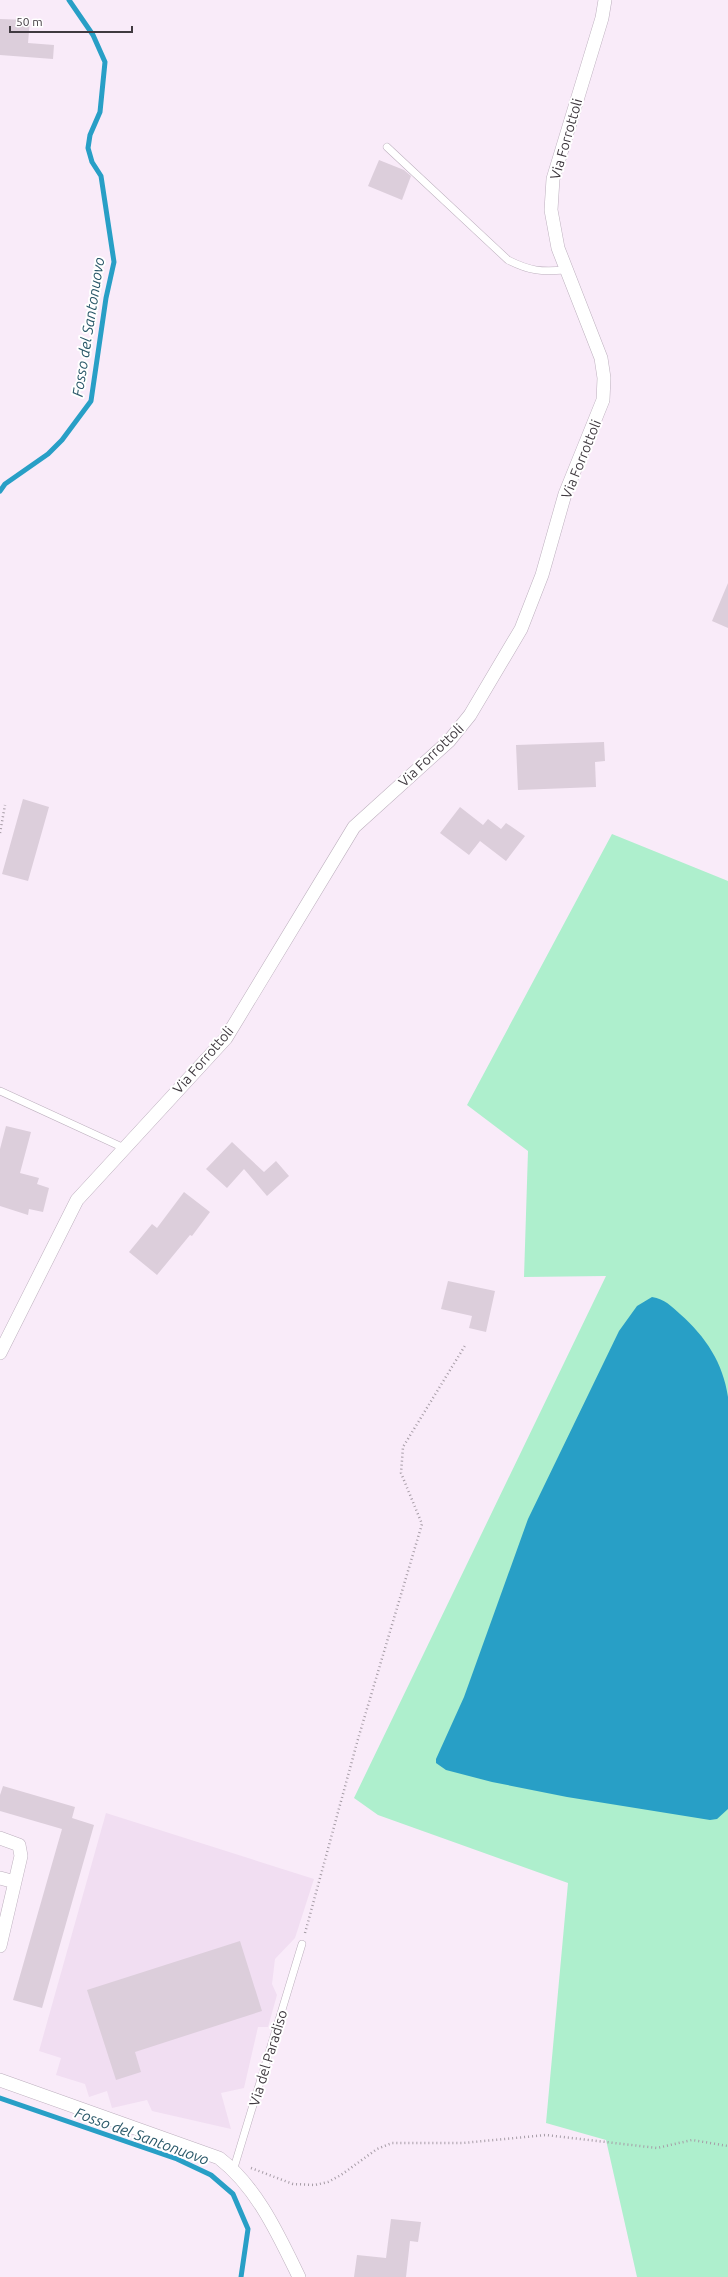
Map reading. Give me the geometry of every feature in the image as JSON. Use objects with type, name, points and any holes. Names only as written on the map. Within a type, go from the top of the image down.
[{"type":"street","name":"Via Forrottoli","points":[[0,1354],[77,1200],[226,1038],[354,827],[449,741],[470,715],[521,629],[542,575],[565,494],[603,400],[604,378],[601,358],[565,270],[558,248],[551,210],[553,179],[602,18],[605,0]]},
{"type":"street","points":[[0,1838],[18,1845],[21,1856],[0,1946]]},
{"type":"street","points":[[0,1878],[14,1882]]},
{"type":"street","points":[[0,2080],[219,2158],[233,2171],[258,2203],[300,2277]]},
{"type":"lane","points":[[387,147],[508,260],[526,269],[544,272],[565,270]]},
{"type":"lane","points":[[0,1091],[124,1148]]},
{"type":"lane","name":"Via del Paradiso","points":[[233,2171],[302,1944]]},
{"type":"path","points":[[0,833],[5,805]]},
{"type":"path","points":[[302,1944],[358,1739],[422,1524],[401,1473],[403,1447],[466,1344]]},
{"type":"path","points":[[233,2171],[244,2168],[254,2169],[293,2184],[315,2185],[328,2182],[341,2175],[377,2149],[392,2143],[463,2143],[546,2135],[657,2148],[692,2140],[728,2146]]},
{"type":"shaded area","points":[[106,1813],[314,1879],[295,1938],[275,1959],[272,1984],[277,1995],[268,2027],[258,2027],[244,2088],[221,2093],[231,2129],[152,2111],[147,2100],[112,2108],[107,2091],[89,2097],[85,2084],[56,2075],[61,2058],[39,2051]]},
{"type":"green space","points":[[612,834],[728,881],[728,2277],[637,2277],[606,2140],[546,2123],[568,1883],[378,1815],[354,1798],[606,1276],[524,1277],[528,1151],[467,1105]]},
{"type":"water","points":[[652,1297],[661,1299],[671,1306],[698,1332],[705,1341],[712,1351],[722,1373],[728,1397],[728,1809],[717,1819],[710,1820],[567,1797],[492,1782],[446,1770],[436,1763],[436,1759],[464,1697],[528,1519],[619,1331],[637,1306]]},
{"type":"building","points":[[0,19],[30,20],[28,43],[54,45],[53,59],[0,55]]},
{"type":"building","points":[[379,160],[404,170],[411,176],[402,200],[368,186]]},
{"type":"building","points":[[728,583],[728,628],[712,621]]},
{"type":"building","points":[[604,742],[605,761],[595,762],[596,787],[518,790],[516,745]]},
{"type":"building","points":[[23,799],[49,807],[28,881],[2,874]]},
{"type":"building","points":[[460,807],[483,825],[488,819],[501,829],[506,823],[525,836],[506,861],[480,841],[469,855],[440,833]]},
{"type":"building","points":[[6,1126],[31,1132],[20,1173],[39,1178],[37,1184],[49,1188],[43,1212],[29,1209],[28,1215],[0,1206],[0,1149]]},
{"type":"building","points":[[232,1142],[264,1172],[276,1161],[289,1176],[267,1196],[244,1169],[227,1188],[206,1169]]},
{"type":"building","points":[[184,1192],[210,1212],[192,1236],[190,1235],[157,1275],[129,1252],[152,1224],[157,1228]]},
{"type":"building","points":[[448,1281],[495,1291],[486,1332],[469,1328],[472,1316],[441,1309]]},
{"type":"building","points":[[3,1786],[75,1807],[72,1818],[94,1825],[42,2008],[13,2000],[62,1829],[0,1811],[0,1795]]},
{"type":"building","points":[[240,1941],[262,2011],[135,2052],[141,2072],[116,2080],[87,1990]]},
{"type":"building","points":[[391,2219],[421,2222],[418,2242],[410,2241],[406,2277],[354,2277],[357,2255],[386,2258]]},
{"type":"waterway","name":"Fosso del Santonuovo","points":[[0,491],[5,484],[48,454],[62,440],[91,401],[106,298],[114,262],[101,176],[92,162],[88,148],[90,135],[100,112],[105,62],[93,35],[69,0]]},
{"type":"waterway","name":"Fosso del Santonuovo","points":[[0,2098],[177,2159],[211,2175],[233,2194],[248,2229],[241,2277]]}]
